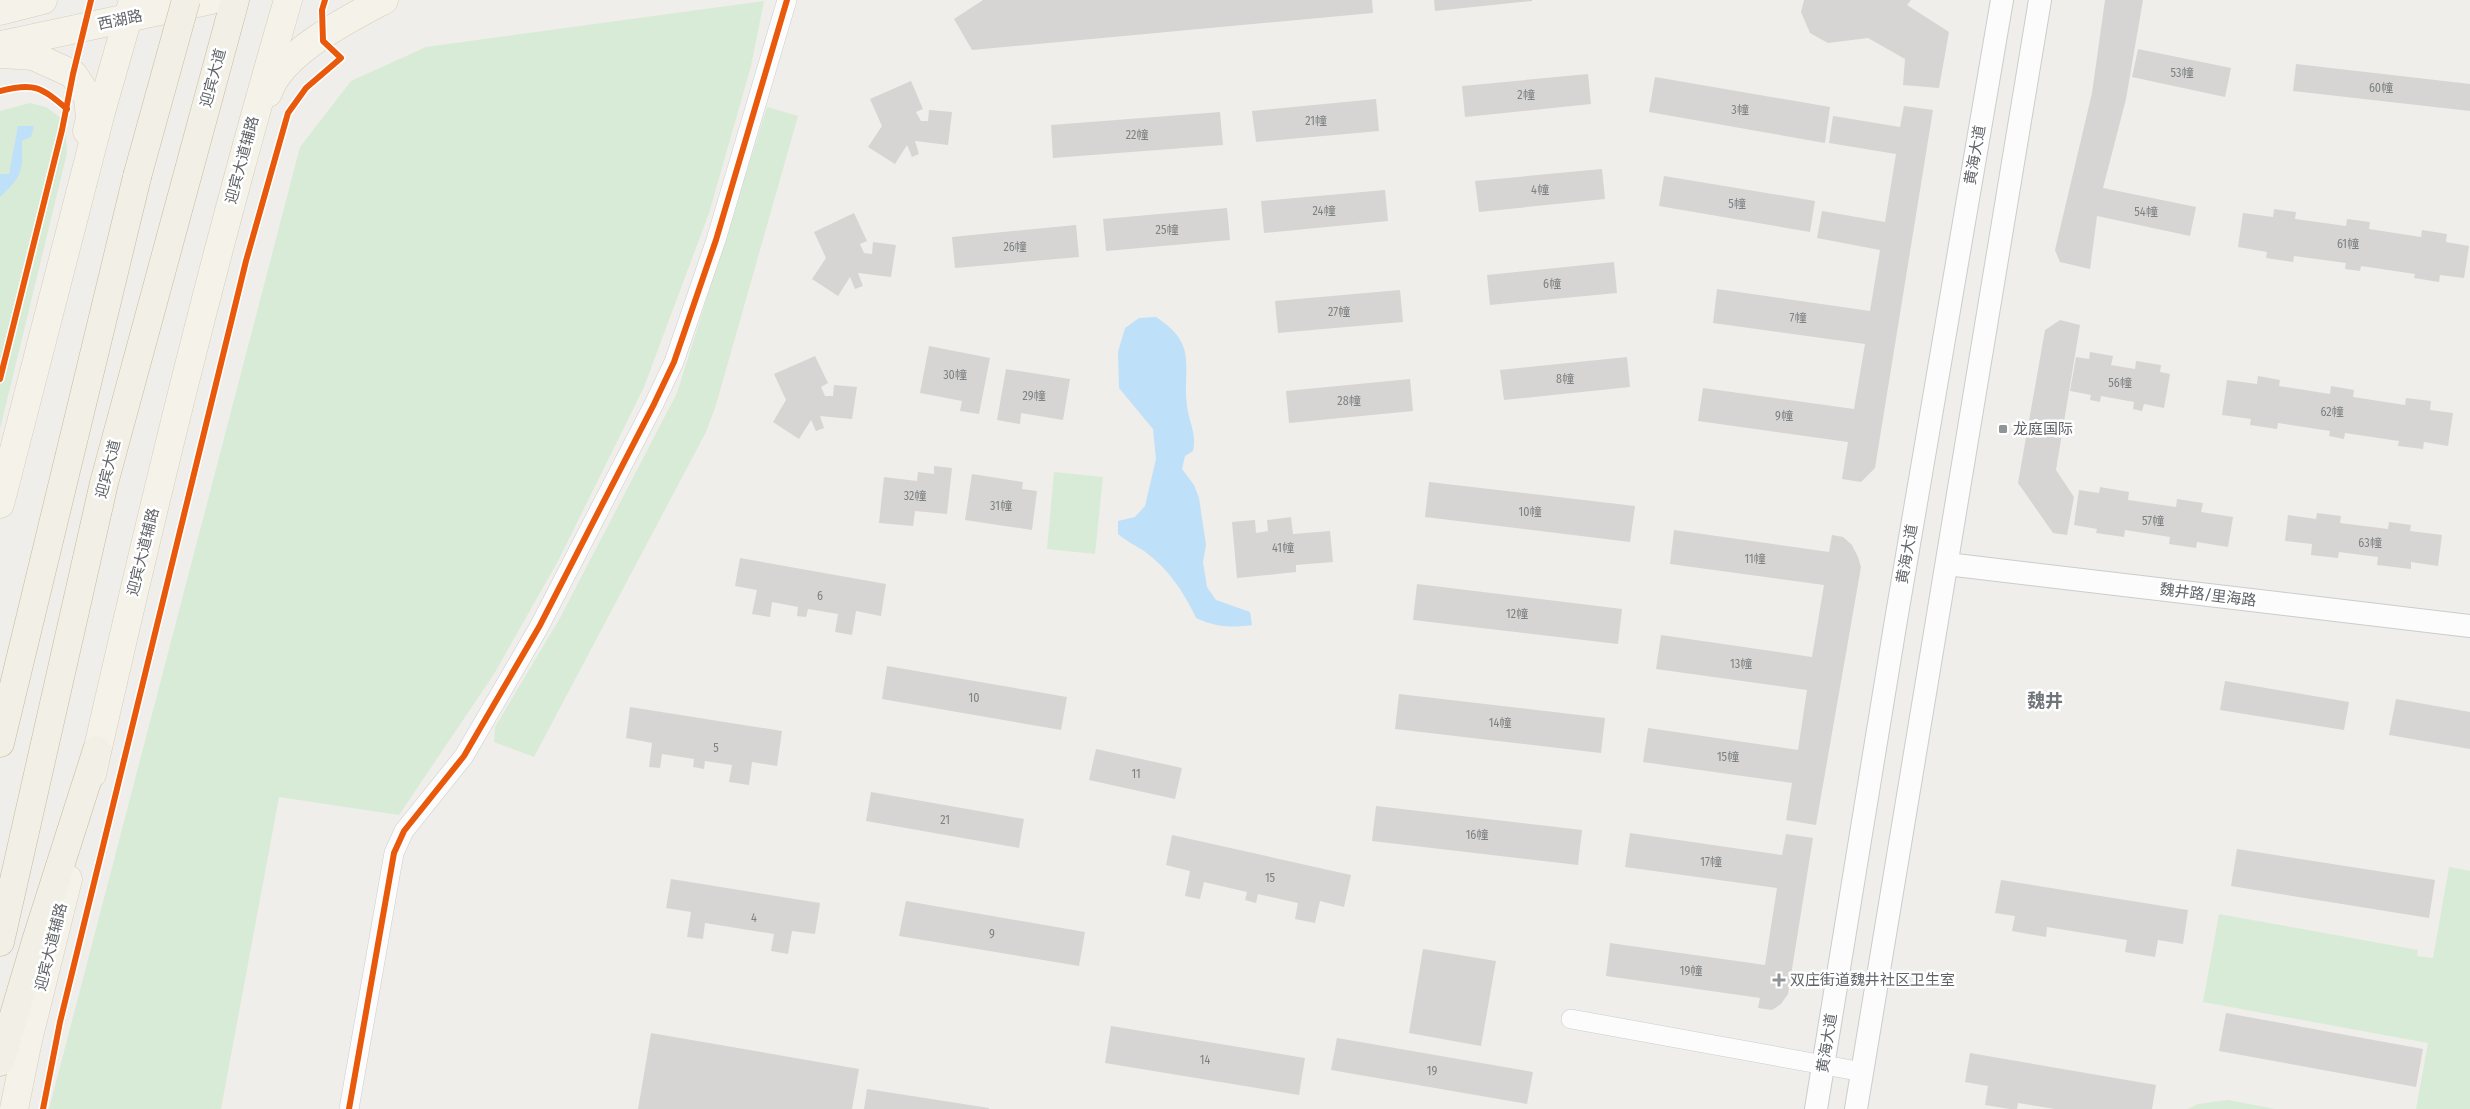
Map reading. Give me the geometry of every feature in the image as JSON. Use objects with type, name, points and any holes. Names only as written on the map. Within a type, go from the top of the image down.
[{"type":"highway","points":[[0,742],[137,178],[186,0]]},
{"type":"highway","name":"迎宾大道","points":[[0,942],[104,484],[234,0]]},
{"type":"highway","points":[[0,1062],[36,941],[97,750]]},
{"type":"main road","points":[[0,11],[42,0]]},
{"type":"main road","name":"西湖路","points":[[0,46],[131,9],[211,0]]},
{"type":"main road","name":"迎宾大道辅路","points":[[14,1109],[28,1040],[130,602],[228,212],[288,0]]},
{"type":"main road","points":[[228,212],[272,82],[294,58],[335,28],[384,0]]},
{"type":"main road","points":[[0,504],[70,230],[131,9]]},
{"type":"main road","points":[[0,54],[33,56],[72,74],[88,97],[90,118],[70,230]]},
{"type":"street","points":[[349,1109],[394,853],[404,831],[464,756],[539,627],[674,362],[716,240],[786,0]]},
{"type":"street","name":"黄海大道","points":[[1816,1109],[1896,620],[2002,0]]},
{"type":"street","points":[[1856,1109],[2040,0]]},
{"type":"street","name":"魏井路/里海路","points":[[1947,564],[2470,626]]},
{"type":"street","points":[[1570,1019],[1863,1072]]},
{"type":"green space","points":[[764,1],[751,66],[709,213],[644,387],[558,561],[494,674],[399,815],[279,797],[221,1109],[49,1109],[300,147],[351,81],[426,47]]},
{"type":"green space","points":[[30,103],[46,107],[65,121],[67,153],[0,429],[0,111]]},
{"type":"green space","points":[[767,107],[798,116],[716,405],[706,432],[534,757],[494,742],[495,727],[560,618],[677,393]]},
{"type":"green space","points":[[1054,472],[1103,477],[1095,554],[1047,549]]},
{"type":"green space","points":[[2449,867],[2470,871],[2470,1109],[2416,1109],[2428,1043],[2203,1002],[2219,914],[2418,950],[2417,956],[2433,958]]},
{"type":"green space","points":[[2228,1100],[2275,1109],[2188,1109],[2198,1104]]},
{"type":"water","points":[[18,126],[34,126],[31,137],[22,141],[20,173],[13,184],[0,197],[0,174],[9,174]]},
{"type":"water","points":[[1156,317],[1178,337],[1186,357],[1187,406],[1194,445],[1193,451],[1185,456],[1182,469],[1194,485],[1199,498],[1206,545],[1203,562],[1207,587],[1216,600],[1250,612],[1252,625],[1223,626],[1196,618],[1181,590],[1161,565],[1118,534],[1118,521],[1135,517],[1145,506],[1156,459],[1153,429],[1119,388],[1118,352],[1125,328],[1139,318]]},
{"type":"building","points":[[983,0],[1372,0],[1373,13],[972,50],[954,19]]},
{"type":"building","points":[[1434,0],[1532,0],[1532,1],[1435,11]]},
{"type":"building","points":[[1804,0],[1911,0],[1907,5],[1949,32],[1939,88],[1903,85],[1905,59],[1868,38],[1828,43],[1810,33],[1801,12]]},
{"type":"building","points":[[2105,0],[2143,0],[2126,99],[2103,188],[2196,207],[2190,236],[2097,216],[2090,269],[2060,262],[2055,250],[2092,93]]},
{"type":"building","points":[[2138,49],[2231,68],[2225,97],[2132,77]]},
{"type":"building","points":[[2296,64],[2470,84],[2470,111],[2293,91]]},
{"type":"building","points":[[1588,74],[1591,104],[1465,117],[1462,86]]},
{"type":"building","points":[[1655,77],[1830,107],[1825,143],[1649,112]]},
{"type":"building","points":[[911,81],[923,109],[916,112],[921,121],[928,121],[929,110],[952,112],[948,145],[915,141],[919,154],[912,157],[907,145],[895,164],[868,147],[882,126],[870,99]]},
{"type":"building","points":[[1376,99],[1379,131],[1256,142],[1252,111]]},
{"type":"building","points":[[1904,106],[1933,110],[1875,468],[1861,482],[1842,479],[1848,442],[1698,421],[1703,388],[1854,409],[1865,344],[1713,323],[1717,289],[1870,311],[1880,250],[1817,238],[1822,211],[1885,222],[1896,154],[1829,143],[1833,116],[1900,127]]},
{"type":"building","points":[[1220,112],[1223,145],[1053,158],[1051,125]]},
{"type":"building","points":[[1602,169],[1605,199],[1479,212],[1475,181]]},
{"type":"building","points":[[1664,176],[1815,201],[1810,232],[1659,206]]},
{"type":"building","points":[[1385,190],[1388,221],[1264,233],[1261,201]]},
{"type":"building","points":[[1227,208],[1230,240],[1106,251],[1103,219]]},
{"type":"building","points":[[2274,209],[2296,212],[2295,219],[2346,226],[2347,219],[2370,222],[2369,229],[2421,237],[2422,230],[2447,234],[2446,242],[2469,246],[2464,278],[2440,275],[2439,282],[2414,278],[2415,274],[2361,266],[2360,271],[2345,269],[2346,263],[2294,256],[2293,262],[2266,258],[2267,252],[2238,247],[2243,213],[2273,217]]},
{"type":"building","points":[[854,213],[867,241],[860,244],[864,253],[872,254],[873,242],[896,245],[891,277],[858,273],[863,286],[855,289],[850,277],[838,296],[812,279],[826,258],[814,232]]},
{"type":"building","points":[[1076,225],[1079,257],[955,268],[952,237]]},
{"type":"building","points":[[1614,262],[1617,293],[1490,305],[1487,275]]},
{"type":"building","points":[[1400,290],[1403,322],[1278,333],[1275,301]]},
{"type":"building","points":[[2060,320],[2080,325],[2056,470],[2074,497],[2067,535],[2053,533],[2018,483],[2045,330]]},
{"type":"building","points":[[929,346],[990,358],[979,414],[960,411],[962,401],[920,393]]},
{"type":"building","points":[[2090,352],[2113,356],[2111,365],[2135,369],[2136,361],[2161,365],[2160,372],[2170,374],[2164,408],[2144,404],[2142,411],[2133,409],[2134,402],[2101,396],[2100,402],[2090,400],[2091,395],[2070,391],[2076,357],[2089,359]]},
{"type":"building","points":[[815,356],[828,383],[821,387],[825,396],[833,396],[834,385],[857,387],[852,419],[820,416],[824,428],[816,431],[811,420],[799,439],[773,422],[786,400],[774,374]]},
{"type":"building","points":[[1627,357],[1630,387],[1504,400],[1500,370]]},
{"type":"building","points":[[1006,369],[1070,379],[1063,420],[1021,413],[1020,424],[997,420]]},
{"type":"building","points":[[2258,376],[2280,380],[2279,386],[2330,394],[2331,386],[2354,390],[2353,397],[2405,405],[2406,398],[2431,401],[2430,410],[2453,413],[2448,446],[2424,442],[2423,449],[2398,446],[2399,441],[2345,433],[2344,439],[2329,436],[2330,431],[2278,423],[2277,429],[2250,425],[2251,419],[2222,415],[2227,380],[2257,384]]},
{"type":"building","points":[[1410,379],[1413,411],[1289,423],[1286,391]]},
{"type":"building","points":[[934,466],[952,468],[947,514],[915,511],[913,526],[879,523],[884,477],[917,481],[918,472],[934,474]]},
{"type":"building","points":[[972,474],[1023,482],[1022,489],[1037,491],[1032,530],[965,520]]},
{"type":"building","points":[[1429,482],[1635,506],[1630,542],[1425,517]]},
{"type":"building","points":[[2100,487],[2129,492],[2128,500],[2176,507],[2177,499],[2203,503],[2201,512],[2233,517],[2228,547],[2197,542],[2196,548],[2169,544],[2170,537],[2125,530],[2124,537],[2096,533],[2097,529],[2074,525],[2079,490],[2099,493]]},
{"type":"building","points":[[2317,513],[2341,516],[2340,523],[2388,529],[2389,522],[2411,525],[2410,531],[2442,535],[2438,566],[2411,562],[2411,569],[2377,565],[2378,557],[2339,552],[2338,558],[2311,555],[2312,544],[2285,541],[2288,515],[2316,519]]},
{"type":"building","points":[[1291,517],[1293,534],[1330,531],[1333,562],[1296,565],[1296,572],[1237,578],[1232,522],[1255,520],[1256,533],[1268,531],[1267,520]]},
{"type":"building","points":[[1674,530],[1829,552],[1832,535],[1843,537],[1852,545],[1858,557],[1861,567],[1816,825],[1786,820],[1792,783],[1643,762],[1648,728],[1798,750],[1807,690],[1656,669],[1661,635],[1812,657],[1824,585],[1670,564]]},
{"type":"building","points":[[740,558],[886,584],[881,616],[856,611],[852,635],[835,632],[838,614],[808,609],[806,617],[797,616],[798,607],[772,602],[770,617],[752,614],[757,590],[735,586]]},
{"type":"building","points":[[1417,584],[1622,609],[1618,644],[1413,620]]},
{"type":"building","points":[[887,666],[1067,697],[1061,730],[882,699]]},
{"type":"building","points":[[2225,681],[2349,702],[2344,730],[2220,710]]},
{"type":"building","points":[[1399,694],[1605,718],[1601,753],[1395,729]]},
{"type":"building","points":[[2396,699],[2470,712],[2470,749],[2389,735]]},
{"type":"building","points":[[630,707],[782,731],[777,766],[752,762],[749,785],[729,782],[732,765],[705,761],[704,769],[693,767],[694,759],[662,754],[660,768],[649,767],[652,743],[626,738]]},
{"type":"building","points":[[1096,749],[1182,768],[1175,799],[1089,780]]},
{"type":"building","points":[[871,792],[1024,819],[1019,848],[866,821]]},
{"type":"building","points":[[1376,806],[1582,830],[1578,865],[1372,841]]},
{"type":"building","points":[[1630,833],[1782,855],[1786,834],[1813,838],[1788,994],[1781,1004],[1772,1010],[1758,1008],[1760,998],[1606,976],[1610,943],[1765,965],[1777,888],[1625,867]]},
{"type":"building","points":[[1172,835],[1351,875],[1344,907],[1320,901],[1315,923],[1295,919],[1298,903],[1258,894],[1256,903],[1245,900],[1247,892],[1204,882],[1200,899],[1185,896],[1190,871],[1166,865]]},
{"type":"building","points":[[2237,849],[2435,880],[2429,918],[2231,886]]},
{"type":"building","points":[[671,879],[820,903],[815,934],[792,931],[788,954],[771,951],[774,934],[705,923],[703,939],[687,937],[691,912],[666,908]]},
{"type":"building","points":[[2001,880],[2188,910],[2183,944],[2158,940],[2155,957],[2125,952],[2127,940],[2047,927],[2046,937],[2012,931],[2015,916],[1995,913]]},
{"type":"building","points":[[906,901],[1085,932],[1079,966],[899,936]]},
{"type":"building","points":[[1423,949],[1496,961],[1481,1046],[1409,1033]]},
{"type":"building","points":[[2226,1013],[2423,1049],[2416,1087],[2219,1051]]},
{"type":"building","points":[[1111,1026],[1305,1058],[1299,1095],[1105,1063]]},
{"type":"building","points":[[651,1033],[859,1069],[852,1109],[638,1109]]},
{"type":"building","points":[[1337,1038],[1533,1072],[1527,1104],[1331,1070]]},
{"type":"building","points":[[1970,1053],[2156,1085],[2152,1109],[2055,1109],[2018,1103],[2017,1109],[2010,1109],[1985,1105],[1988,1086],[1965,1082]]},
{"type":"building","points":[[867,1089],[989,1108],[989,1109],[864,1109]]},
{"type":"cycle path","points":[[0,379],[62,130],[91,0]]},
{"type":"cycle path","points":[[43,1109],[60,1022],[246,261],[288,113],[306,88],[341,58],[323,41],[322,10],[325,0]]},
{"type":"cycle path","points":[[349,1109],[394,853],[404,831],[464,756],[539,627],[674,362],[716,240],[787,0]]},
{"type":"cycle path","points":[[0,91],[21,87],[36,88],[67,109]]},
{"type":"place","name":"龙庭国际","points":[[2003,429]]},
{"type":"place","name":"双庄街道魏井社区卫生室","points":[[1779,980]]},
{"type":"district","name":"魏井","points":[[2045,701]]}]
